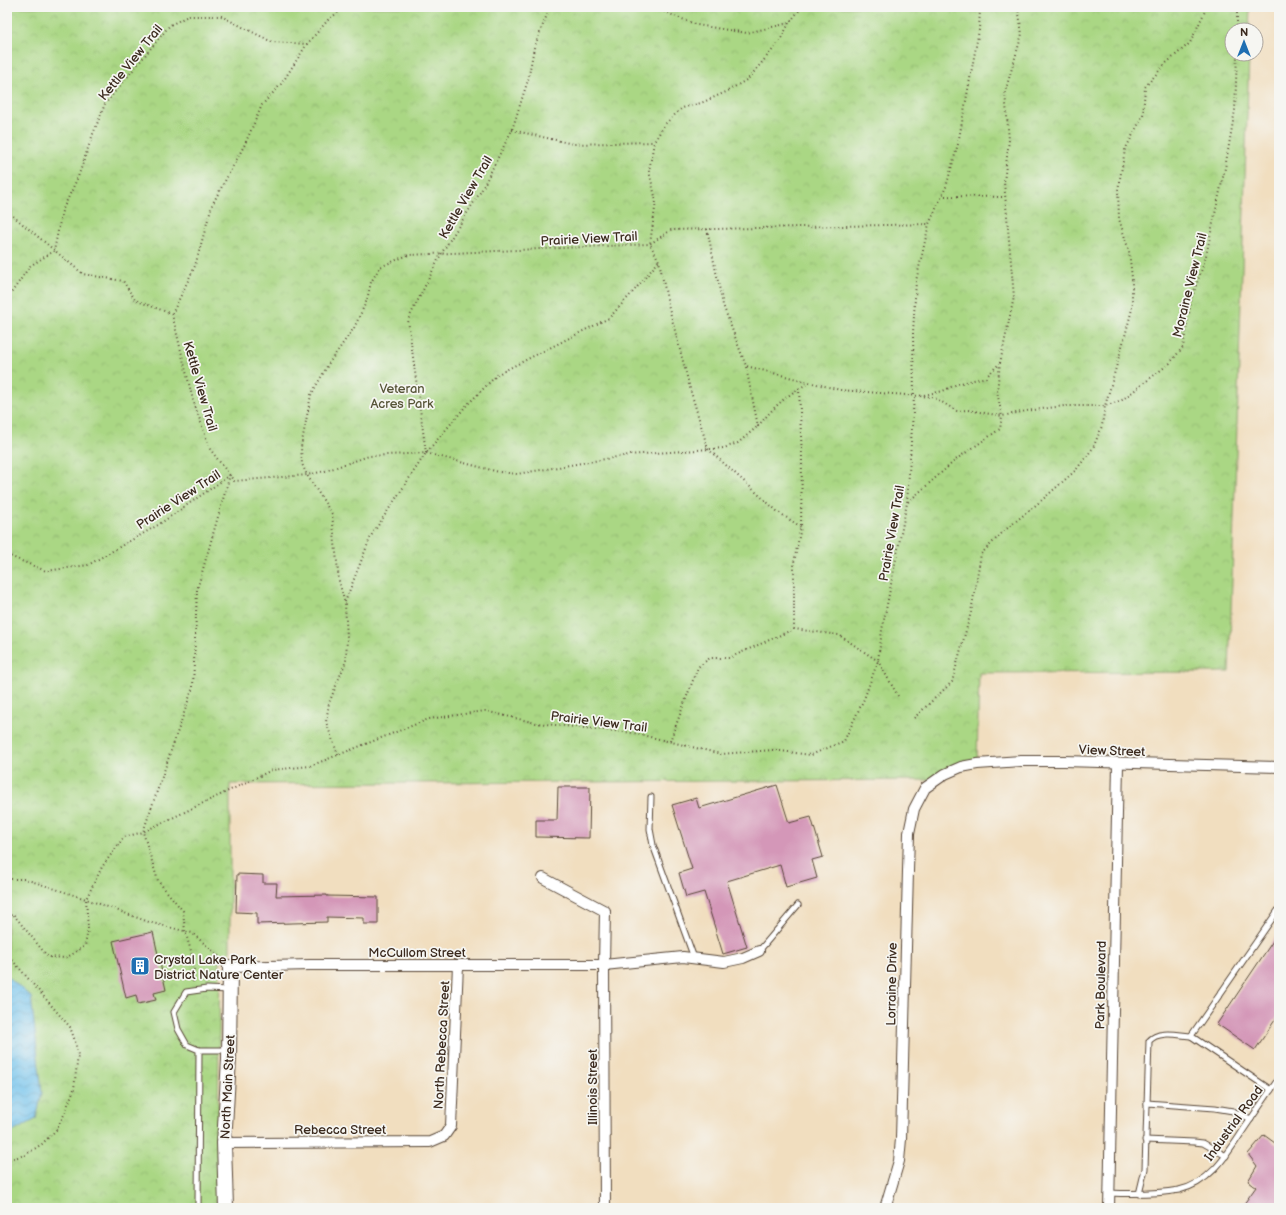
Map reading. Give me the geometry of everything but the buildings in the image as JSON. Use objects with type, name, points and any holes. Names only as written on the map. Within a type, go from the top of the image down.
[{"type":"street","name":"View Street","points":[[945,774],[961,767],[996,762],[1057,761],[1118,764],[1279,767]]},
{"type":"street","name":"Park Boulevard","points":[[1109,1208],[1118,764]]},
{"type":"street","name":"Lorraine Drive","points":[[885,1208],[899,1161],[909,833],[914,809],[925,788],[945,774]]},
{"type":"street","name":"Illinois Street","points":[[543,878],[605,911],[605,1208]]},
{"type":"street","name":"McCullom Street","points":[[230,967],[310,965],[604,965],[683,957],[724,962],[743,958],[759,951]]},
{"type":"street","name":"North Rebecca Street","points":[[451,1126],[458,965]]},
{"type":"street","name":"North Main Street","points":[[226,1208],[224,1143],[229,1050],[230,967]]},
{"type":"street","name":"Rebecca Street","points":[[224,1143],[430,1142],[444,1136],[451,1126]]},
{"type":"lane","points":[[651,797],[650,829],[653,845],[694,958]]},
{"type":"lane","points":[[759,951],[798,905]]},
{"type":"lane","points":[[1191,1036],[1279,909]]},
{"type":"lane","points":[[229,1050],[199,1050],[187,1045],[178,1029],[174,1012],[186,992],[207,989],[230,990]]},
{"type":"lane","points":[[1139,1194],[1145,1168],[1149,1041],[1155,1036],[1162,1034],[1191,1036],[1271,1090]]},
{"type":"lane","points":[[198,1208],[199,1050]]},
{"type":"lane","name":"Industrial Road","points":[[1109,1193],[1139,1194],[1180,1190],[1193,1185],[1212,1172],[1226,1156],[1279,1078]]},
{"type":"lane","points":[[1147,1103],[1215,1108],[1232,1111],[1251,1119]]},
{"type":"lane","points":[[1145,1140],[1202,1143],[1226,1156]]},
{"type":"path","points":[[7,212],[83,274],[123,281],[135,300],[172,314],[195,266],[212,205],[246,144],[262,105],[282,83],[307,44],[328,20],[345,7]]},
{"type":"path","name":"Kettle View Trail","points":[[307,475],[302,464],[301,447],[311,395],[329,363],[354,328],[367,300],[371,282],[380,267],[408,255],[441,254],[481,191],[512,130],[528,80],[534,48],[550,7]]},
{"type":"path","points":[[653,7],[697,25],[747,33],[789,23]]},
{"type":"path","points":[[801,527],[778,512],[708,449],[691,392],[659,261],[650,244],[656,200],[649,171],[654,142],[665,124],[682,108],[701,103],[726,92],[748,79],[780,41],[789,23],[802,7]]},
{"type":"path","name":"Prairie View Trail","points":[[86,899],[102,867],[124,837],[143,832],[272,770],[310,766],[429,719],[485,711],[536,723],[634,733],[721,754],[773,750],[811,755],[844,741],[864,699],[878,661],[882,630],[907,503],[914,397],[912,333],[916,280],[930,224],[946,187],[958,144],[979,30],[980,7]]},
{"type":"path","points":[[907,503],[958,458],[1000,429],[1002,416],[997,392],[1000,363],[1014,297],[1004,182],[1009,140],[1005,92],[1022,34],[1018,7]]},
{"type":"path","points":[[914,718],[952,682],[972,612],[981,554],[1004,531],[1076,470],[1093,448],[1102,426],[1105,406],[1132,309],[1132,278],[1129,251],[1118,219],[1118,190],[1125,150],[1143,115],[1145,87],[1165,64],[1190,43],[1207,7]]},
{"type":"path","points":[[1237,7],[1237,22]]},
{"type":"path","name":"Kettle View Trail","points":[[54,251],[62,210],[78,178],[105,104],[170,26],[188,16],[221,16],[272,42],[307,44]]},
{"type":"path","name":"Moraine View Trail","points":[[914,397],[932,397],[957,411],[968,410],[1002,416],[1064,406],[1105,406],[1122,400],[1170,363],[1183,347],[1192,297],[1205,260],[1225,168],[1235,110],[1237,62]]},
{"type":"path","points":[[512,130],[573,144],[654,142]]},
{"type":"path","points":[[942,196],[1005,197]]},
{"type":"path","name":"Prairie View Trail","points":[[441,254],[650,244],[671,230],[930,224]]},
{"type":"path","points":[[707,229],[723,305],[746,366],[758,426]]},
{"type":"path","points":[[7,299],[30,266],[54,251]]},
{"type":"path","points":[[426,453],[408,320],[441,254]]},
{"type":"path","points":[[345,604],[372,536],[426,453],[466,406],[498,374],[609,318],[659,261]]},
{"type":"path","name":"Kettle View Trail","points":[[172,314],[193,400],[210,449],[230,475]]},
{"type":"path","points":[[746,366],[840,390],[914,397],[943,391],[957,384],[986,377],[1000,363]]},
{"type":"path","name":"Prairie View Trail","points":[[7,555],[46,571],[88,565],[158,525],[230,475],[234,481],[307,475],[325,471],[369,456],[426,453],[499,472],[516,474],[629,455],[724,448],[738,443],[758,426],[776,405],[799,388],[810,383]]},
{"type":"path","points":[[794,629],[794,562],[801,527],[802,458],[799,388]]},
{"type":"path","points":[[193,991],[194,971],[191,951],[185,931],[183,911],[158,881],[143,832],[193,687],[196,590],[230,475]]},
{"type":"path","points":[[307,475],[332,514],[339,581],[345,604],[347,637],[346,661],[329,703],[326,722],[338,755]]},
{"type":"path","points":[[670,742],[698,667],[710,658],[729,658],[794,629],[839,635],[878,661],[898,696]]},
{"type":"path","points":[[7,879],[25,879],[149,922],[192,933],[209,946],[230,967]]},
{"type":"path","points":[[7,917],[13,914],[48,957],[66,958],[85,946],[88,929],[86,899]]},
{"type":"path","points":[[7,954],[70,1027],[78,1056],[74,1089],[64,1115],[56,1130],[42,1144],[25,1155],[7,1160]]},
{"type":"green space","name":"Veteran Acres Park","points":[[7,7],[1250,7],[1249,22],[1224,22],[1224,62],[1249,62],[1229,672],[979,673],[977,763],[935,780],[230,784],[230,959],[220,960],[217,1208],[7,1208]]},
{"type":"water","points":[[7,976],[31,997],[42,1093],[36,1119],[7,1135]]},
{"type":"place","name":"Crystal Lake Park District Nature Center","points":[[140,966]]}]
